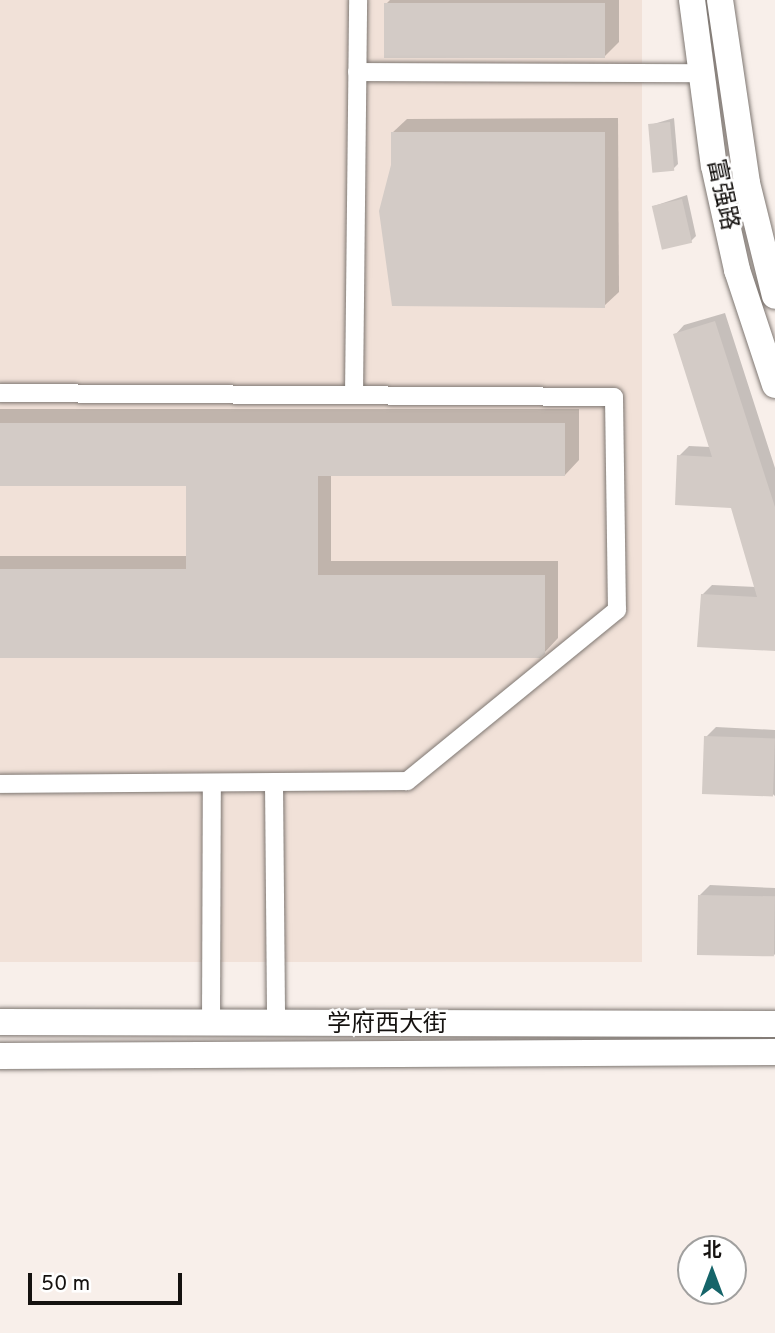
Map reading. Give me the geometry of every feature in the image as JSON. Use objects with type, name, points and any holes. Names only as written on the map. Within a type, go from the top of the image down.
[{"type":"main road","name":"富强路","points":[[692,0],[699,73],[737,270],[775,385]]},
{"type":"main road","name":"富强路","points":[[720,0],[745,169],[775,296]]},
{"type":"main road","name":"学府西大街","points":[[0,1022],[276,1026],[775,1024]]},
{"type":"main road","name":"学府西大街","points":[[0,1056],[775,1052]]},
{"type":"street","points":[[354,395],[358,0]]},
{"type":"street","points":[[357,72],[699,73]]},
{"type":"street","points":[[0,393],[614,397],[617,610],[407,781],[0,785]]},
{"type":"street","points":[[274,782],[276,1026]]},
{"type":"street","points":[[211,1025],[212,783]]},
{"type":"shaded area","points":[[0,0],[642,0],[642,962],[0,962]]},
{"type":"building","points":[[384,3],[605,3],[605,58],[384,58]]},
{"type":"building","points":[[670,122],[674,171],[652,173],[648,124]]},
{"type":"building","points":[[391,132],[605,132],[605,308],[392,306],[379,211],[391,165]]},
{"type":"building","points":[[682,199],[692,243],[662,250],[652,206]]},
{"type":"building","points":[[715,321],[775,507],[775,651],[697,647],[701,594],[757,597],[731,508],[675,505],[677,455],[712,457],[673,334]]},
{"type":"building","points":[[0,423],[565,423],[565,476],[318,476],[318,575],[545,575],[545,654],[540,658],[0,658],[0,569],[186,569],[186,486],[0,486]]},
{"type":"building","points":[[704,736],[775,738],[773,796],[702,794]]},
{"type":"building","points":[[698,895],[775,896],[774,956],[697,955]]}]
